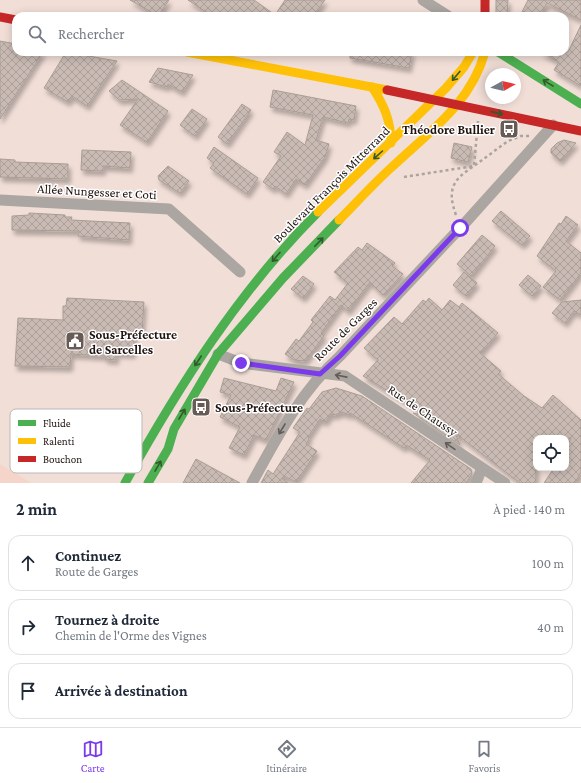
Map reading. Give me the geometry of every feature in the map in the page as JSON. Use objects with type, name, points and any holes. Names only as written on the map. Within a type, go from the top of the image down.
[{"type":"main road","points":[[485,0],[485,12]]},
{"type":"main road","points":[[0,17],[12,19]]},
{"type":"main road","points":[[208,56],[436,98],[581,131]]},
{"type":"main road","name":"Boulevard François Mitterrand","points":[[142,453],[178,391],[215,335],[242,298],[313,217],[436,98],[462,69],[470,56]]},
{"type":"main road","points":[[148,483],[168,449],[174,429],[218,354],[289,272],[384,174],[459,104],[480,70],[484,56]]},
{"type":"main road","points":[[504,56],[581,104]]},
{"type":"main road","points":[[372,87],[387,110],[390,118],[392,128],[391,143]]},
{"type":"main road","name":"Boulevard François Mitterrand","points":[[125,483],[131,473]]},
{"type":"street","points":[[423,0],[442,12]]},
{"type":"street","name":"Route de Garges","points":[[252,483],[282,427],[320,374],[340,356],[463,225],[553,125]]},
{"type":"street","name":"Allée Nungesser et Coti","points":[[0,200],[169,209],[240,272]]},
{"type":"street","name":"Rue de Chaussy","points":[[218,354],[241,363],[345,376],[505,483]]},
{"type":"street","points":[[476,483],[482,468]]},
{"type":"path","points":[[474,166],[479,109]]},
{"type":"path","points":[[463,225],[451,198],[452,188],[462,173],[513,138],[521,136],[543,136]]},
{"type":"path","points":[[402,178],[423,173],[440,172],[474,166]]},
{"type":"shaded area","points":[[0,464],[10,470],[10,473],[15,473],[31,483],[0,483]]},
{"type":"building","points":[[130,0],[169,0],[161,12],[151,12]]},
{"type":"building","points":[[188,0],[254,0],[271,12],[206,12]]},
{"type":"building","points":[[285,0],[325,0],[316,12],[277,12]]},
{"type":"building","points":[[496,0],[508,0],[507,12],[496,12]]},
{"type":"building","points":[[528,0],[581,0],[581,20],[569,14],[569,12],[565,12],[547,3],[542,12],[522,12]]},
{"type":"building","points":[[581,25],[581,86],[554,70],[559,62],[548,56],[569,56],[569,50]]},
{"type":"building","points":[[0,41],[12,43],[12,56],[40,56],[0,119]]},
{"type":"building","points":[[64,56],[89,56],[117,61],[87,106],[72,96],[68,102],[44,88]]},
{"type":"building","points":[[350,56],[411,56],[409,68],[350,58]]},
{"type":"building","points":[[158,68],[193,75],[182,92],[168,84],[167,87],[149,82]]},
{"type":"building","points":[[122,80],[168,111],[147,142],[120,125],[138,99],[119,100],[109,91]]},
{"type":"building","points":[[273,90],[356,106],[354,120],[349,119],[348,123],[323,117],[316,140],[329,144],[325,157],[305,185],[296,179],[286,194],[275,186],[273,189],[263,182],[281,156],[274,152],[287,132],[305,145],[313,115],[270,107]]},
{"type":"building","points":[[242,104],[251,110],[227,144],[218,137]]},
{"type":"building","points":[[192,109],[207,119],[195,136],[180,125]]},
{"type":"building","points":[[564,140],[576,143],[560,161],[551,153],[551,149],[557,143]]},
{"type":"building","points":[[454,143],[472,147],[468,162],[451,158]]},
{"type":"building","points":[[214,147],[258,178],[247,194],[210,168],[214,163],[207,158]]},
{"type":"building","points":[[82,150],[131,152],[130,168],[103,166],[103,171],[81,170]]},
{"type":"building","points":[[0,159],[15,160],[15,162],[68,164],[68,179],[0,177]]},
{"type":"building","points":[[168,166],[189,181],[180,193],[159,180],[158,176]]},
{"type":"building","points":[[501,211],[530,236],[522,245],[492,221]]},
{"type":"building","points":[[29,213],[65,215],[65,217],[72,217],[71,220],[130,223],[129,240],[78,236],[78,231],[12,230],[12,216],[29,215]]},
{"type":"building","points":[[566,216],[578,225],[566,241],[581,253],[581,273],[560,300],[543,287],[556,271],[537,256],[559,223],[561,224]]},
{"type":"building","points":[[482,235],[495,246],[471,276],[457,264]]},
{"type":"building","points":[[367,243],[395,263],[392,266],[403,274],[383,295],[370,282],[348,311],[341,305],[321,333],[324,336],[305,361],[294,360],[285,354],[296,339],[299,341],[313,322],[311,320],[330,296],[335,300],[348,283],[334,272],[358,247],[362,250]]},
{"type":"building","points":[[464,272],[477,283],[466,296],[453,285]]},
{"type":"building","points":[[528,275],[541,286],[532,296],[519,285]]},
{"type":"building","points":[[303,276],[314,284],[303,298],[291,289]]},
{"type":"building","name":"Sous-Préfecture de Sarcelles","points":[[67,298],[144,302],[142,331],[135,330],[133,354],[116,353],[116,360],[105,359],[105,356],[71,354],[70,367],[15,366],[18,318],[63,320],[63,306],[66,306]]},
{"type":"building","points":[[429,298],[442,310],[450,300],[459,307],[462,303],[498,333],[480,353],[501,371],[498,374],[524,396],[542,408],[553,395],[581,420],[581,472],[575,483],[544,483],[552,471],[569,471],[569,442],[571,438],[569,438],[569,435],[533,435],[533,471],[536,471],[536,483],[520,483],[455,433],[460,445],[413,413],[417,414],[420,410],[363,376],[378,360],[364,348],[394,317],[402,324],[423,300],[426,302]]},
{"type":"building","points":[[581,300],[581,315],[574,311],[565,323],[552,313],[562,302]]},
{"type":"building","points":[[224,378],[276,391],[281,378],[294,382],[266,440],[254,435],[244,455],[229,448],[240,427],[220,417],[231,395],[220,392]]},
{"type":"building","points":[[336,388],[362,396],[471,469],[472,474],[466,483],[411,483],[430,460],[406,445],[404,448],[350,413],[349,415],[342,412],[335,415],[331,414],[325,422],[320,419],[308,437],[309,439],[306,444],[317,451],[296,482],[284,476],[282,479],[288,483],[261,483],[268,470],[273,474],[300,432],[293,428],[307,408],[309,409],[322,392]]},
{"type":"building","points":[[196,459],[240,483],[183,483]]},
{"type":"traffic: fast","points":[[504,56],[581,104]]},
{"type":"traffic: fast","points":[[142,454],[189,375],[236,307],[289,242],[318,212]]},
{"type":"traffic: fast","points":[[148,483],[168,449],[174,429],[218,354],[283,278],[339,220]]},
{"type":"traffic: fast","points":[[125,483],[131,473]]},
{"type":"traffic: slow","points":[[208,56],[387,90]]},
{"type":"traffic: slow","points":[[318,212],[446,88],[464,67],[471,56]]},
{"type":"traffic: slow","points":[[339,220],[379,179],[448,115],[470,86],[479,70],[484,56]]},
{"type":"traffic: slow","points":[[372,87],[386,114],[390,128],[391,143]]},
{"type":"traffic: jam","points":[[485,0],[485,12]]},
{"type":"traffic: jam","points":[[0,17],[12,19]]},
{"type":"traffic: jam","points":[[387,90],[581,131]]},
{"type":"place","name":"Théodore Bullier","points":[[509,129]]},
{"type":"place","name":"Sous-Préfecture de Sarcelles","points":[[75,341]]},
{"type":"place","name":"Sous-Préfecture","points":[[201,407]]},
{"type":"route","points":[[241,363],[320,374],[340,356],[460,228]]}]
